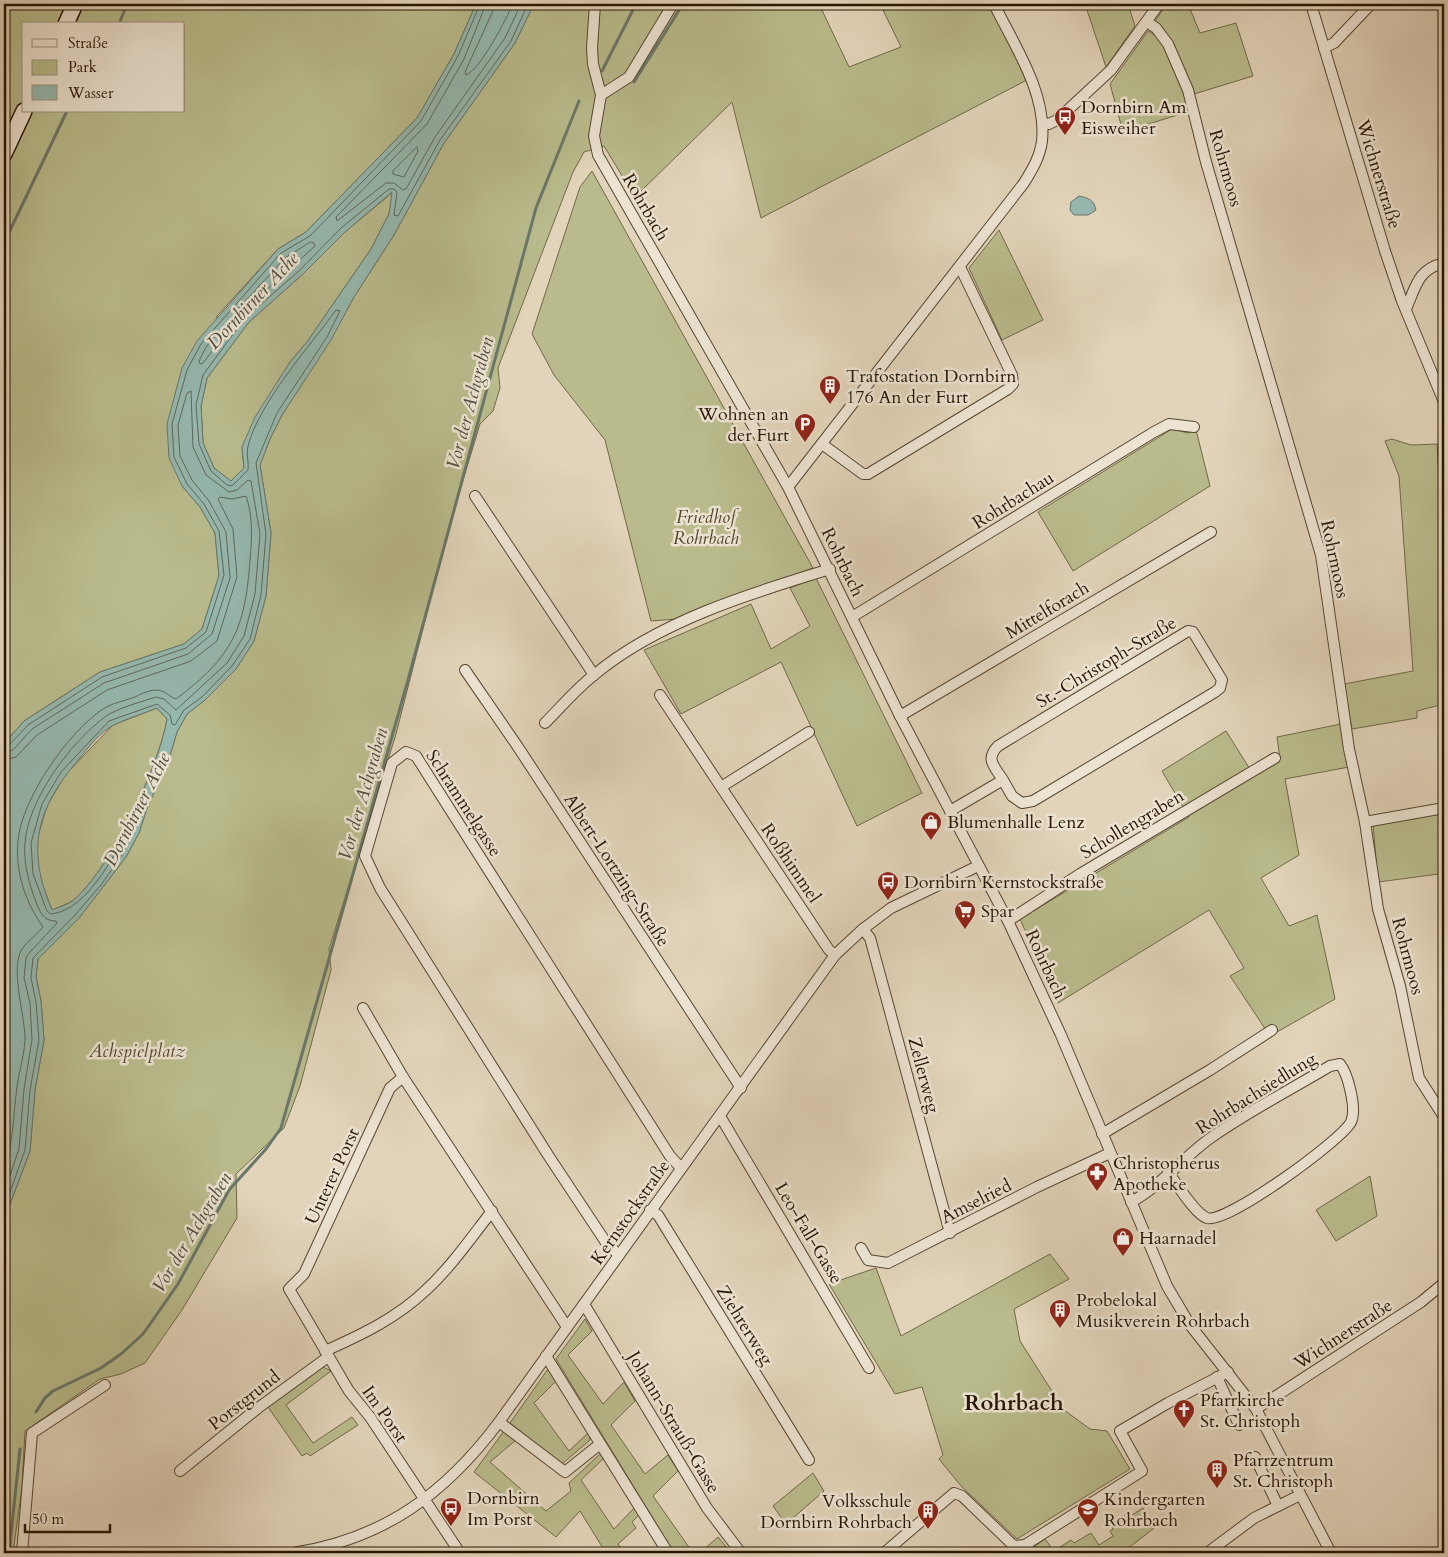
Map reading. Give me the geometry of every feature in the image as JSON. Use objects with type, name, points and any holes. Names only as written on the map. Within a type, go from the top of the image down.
[{"type":"main road","points":[[67,22],[76,4]]},
{"type":"main road","points":[[4,154],[24,112]]},
{"type":"street","name":"Rohrbach","points":[[595,4],[592,48],[593,64],[601,95],[594,136],[598,155],[788,487],[830,569],[900,716],[1008,921],[1050,1011],[1167,1286],[1190,1325],[1256,1409],[1332,1553]]},
{"type":"street","points":[[601,95],[629,77],[673,4]]},
{"type":"street","points":[[788,487],[960,267],[1024,183],[1037,162],[1042,142],[1039,103],[1029,77],[994,4]]},
{"type":"street","points":[[1042,123],[1049,124],[1057,120],[1104,78],[1159,4]]},
{"type":"street","name":"Wichnerstraße","points":[[1310,4],[1385,251],[1406,309],[1444,402]]},
{"type":"street","points":[[1324,48],[1334,43],[1371,4]]},
{"type":"street","name":"Rohrmoos","points":[[1147,22],[1156,28],[1168,44],[1188,90],[1206,162],[1321,556],[1349,750],[1365,822],[1378,909],[1400,986],[1419,1078],[1444,1117]]},
{"type":"street","points":[[1406,309],[1422,274],[1433,266],[1444,263]]},
{"type":"street","points":[[822,444],[863,474],[868,474],[1008,389],[1012,384],[1012,375],[960,267]]},
{"type":"street","name":"Rohrbachau","points":[[852,617],[1154,432],[1169,424],[1194,427]]},
{"type":"street","points":[[475,496],[594,675]]},
{"type":"street","name":"Mittelforach","points":[[900,716],[1211,532]]},
{"type":"street","points":[[545,723],[594,675],[633,647],[662,630],[730,603],[830,569]]},
{"type":"street","name":"St.-Christoph-Straße","points":[[1188,631],[1193,632],[1222,680],[1220,688],[1215,692],[1033,801],[1022,803],[1012,796],[1003,780],[990,760],[991,752],[998,746],[1188,631]]},
{"type":"street","name":"Albert-Lortzing-Straße","points":[[465,670],[518,747],[741,1088]]},
{"type":"street","name":"Roßhimmel","points":[[660,695],[829,950],[835,955]]},
{"type":"street","points":[[720,787],[809,732]]},
{"type":"street","name":"Schrammelgasse","points":[[619,1255],[607,1244],[548,1155],[380,888],[365,856],[392,763],[406,752],[416,756],[670,1156],[681,1168]]},
{"type":"street","name":"Schollengraben","points":[[1008,921],[1080,874],[1275,758]]},
{"type":"street","points":[[950,811],[1003,780]]},
{"type":"street","points":[[1365,822],[1444,808]]},
{"type":"street","name":"Kernstockstraße","points":[[293,1553],[330,1546],[366,1533],[424,1501],[471,1457],[499,1422],[835,955],[863,929],[892,908],[978,866]]},
{"type":"street","name":"Zellerweg","points":[[863,929],[870,938],[950,1232]]},
{"type":"street","points":[[363,1008],[403,1077],[567,1327]]},
{"type":"street","points":[[1102,1134],[1210,1070],[1272,1030]]},
{"type":"street","name":"Rohrbachsiedlung","points":[[1131,1202],[1139,1197],[1168,1172],[1209,1139],[1234,1123],[1330,1066],[1340,1064],[1346,1071],[1353,1112],[1350,1122],[1337,1137],[1286,1177],[1237,1208],[1217,1219],[1209,1219],[1201,1215],[1168,1172]]},
{"type":"street","name":"Unterer Porst","points":[[289,1289],[304,1274],[390,1088],[403,1077]]},
{"type":"street","name":"Leo-Fall-Gasse","points":[[720,1116],[869,1368]]},
{"type":"street","name":"Amselried","points":[[861,1248],[868,1260],[888,1263],[1037,1187],[1110,1153]]},
{"type":"street","name":"Ziehrerweg","points":[[650,1210],[658,1215],[808,1460]]},
{"type":"street","points":[[327,1354],[394,1315],[419,1296],[454,1259],[492,1211]]},
{"type":"street","name":"Wichnerstraße","points":[[1256,1409],[1421,1302],[1444,1283]]},
{"type":"street","name":"Im Porst","points":[[289,1289],[327,1354],[460,1553]]},
{"type":"street","name":"Johann-Strauß-Gasse","points":[[584,1304],[710,1514],[741,1553]]},
{"type":"street","name":"Porstgrund","points":[[180,1471],[327,1354]]},
{"type":"street","points":[[546,1356],[668,1553]]},
{"type":"street","points":[[884,1553],[954,1493],[962,1496],[1014,1546],[1029,1549],[1142,1471],[1120,1431],[1168,1403],[1228,1372]]},
{"type":"street","points":[[1217,1378],[1239,1425]]},
{"type":"street","points":[[22,1553],[32,1433],[105,1385]]},
{"type":"street","points":[[499,1422],[565,1472],[600,1444]]},
{"type":"street","points":[[1255,1457],[1278,1506]]},
{"type":"street","points":[[1207,1553],[1254,1518],[1300,1495]]},
{"type":"green space","points":[[4,4],[476,4],[454,54],[417,118],[306,232],[278,249],[217,316],[182,486],[200,507],[215,533],[219,576],[202,629],[184,644],[100,672],[24,721],[4,744]]},
{"type":"green space","name":"Achspielplatz","points":[[534,4],[819,4],[849,67],[901,47],[880,4],[989,4],[1027,80],[761,218],[732,102],[635,197],[604,146],[584,152],[573,172],[498,368],[500,388],[493,411],[480,424],[450,523],[396,734],[329,949],[331,970],[300,1086],[284,1128],[236,1174],[237,1218],[182,1310],[145,1363],[121,1374],[100,1379],[25,1431],[22,1487],[13,1553],[4,1553],[4,1220],[30,1151],[35,1090],[44,1040],[41,1001],[36,977],[38,959],[79,918],[126,857],[139,833],[148,805],[166,769],[177,732],[187,714],[205,700],[236,669],[254,641],[266,596],[271,533],[260,465],[270,439],[282,415],[394,235],[444,143],[515,43]]},
{"type":"green space","points":[[1085,4],[1128,4],[1135,26],[1106,67]]},
{"type":"green space","points":[[1167,4],[1188,4],[1200,33],[1236,23],[1253,76],[1194,94],[1173,45],[1155,21]]},
{"type":"green space","points":[[1148,31],[1156,36],[1168,54],[1189,109],[1187,112],[1123,132],[1110,84]]},
{"type":"green space","name":"Friedhof Rohrbach","points":[[592,171],[813,568],[677,619],[651,621],[605,440],[554,375],[532,334],[580,187]]},
{"type":"green space","points":[[393,192],[389,214],[371,249],[307,342],[290,362],[242,447],[244,468],[231,481],[214,468],[203,443],[201,406],[207,378],[249,322],[303,274],[345,232]]},
{"type":"green space","points":[[999,230],[1043,320],[1002,340],[969,268]]},
{"type":"green space","points":[[1172,429],[1188,433],[1196,430],[1210,486],[1073,571],[1038,512]]},
{"type":"green space","points":[[1392,439],[1411,445],[1437,444],[1444,564],[1444,704],[1417,711],[1417,718],[1352,729],[1344,684],[1413,671],[1399,476],[1385,441]]},
{"type":"green space","points":[[816,578],[922,793],[857,826],[781,662],[681,714],[644,650],[751,604],[771,649],[810,626],[790,588]]},
{"type":"green space","points":[[157,708],[167,719],[162,739],[144,788],[119,840],[90,883],[76,898],[52,910],[38,873],[36,843],[47,806],[65,775],[113,725]]},
{"type":"green space","points":[[1341,724],[1349,767],[1285,779],[1299,855],[1261,878],[1289,926],[1317,915],[1335,999],[1270,1036],[1230,976],[1244,968],[1209,910],[1058,1003],[1020,919],[1189,817],[1162,771],[1226,731],[1253,774],[1280,759],[1277,737]]},
{"type":"green space","points":[[1444,812],[1444,918],[1439,874],[1378,882],[1373,824]]},
{"type":"green space","points":[[1370,1176],[1377,1216],[1336,1241],[1316,1210]]},
{"type":"green space","points":[[1050,1254],[1069,1279],[1014,1309],[1020,1341],[1064,1410],[1090,1429],[1107,1431],[1130,1469],[1017,1539],[961,1486],[939,1459],[943,1455],[922,1387],[895,1394],[829,1284],[876,1268],[901,1336]]},
{"type":"green space","points":[[585,1319],[592,1331],[568,1355],[603,1404],[624,1382],[635,1401],[611,1425],[645,1474],[668,1455],[678,1471],[653,1496],[693,1553],[674,1553],[556,1359]]},
{"type":"green space","points":[[323,1367],[331,1371],[286,1405],[313,1443],[352,1417],[358,1425],[310,1456],[307,1453],[302,1456],[268,1407]]},
{"type":"green space","points":[[548,1369],[557,1380],[534,1403],[569,1451],[589,1432],[590,1440],[562,1464],[510,1423]]},
{"type":"green space","points":[[504,1431],[516,1440],[490,1462],[546,1511],[571,1491],[569,1483],[602,1452],[605,1457],[581,1480],[614,1529],[635,1507],[640,1514],[632,1522],[636,1528],[618,1544],[624,1553],[606,1553],[580,1511],[556,1537],[474,1472]]},
{"type":"green space","points":[[813,1473],[824,1491],[786,1524],[773,1506]]},
{"type":"green space","points":[[1143,1508],[1149,1518],[1145,1521],[1148,1525],[1159,1518],[1162,1522],[1122,1553],[1041,1553],[1035,1546],[1045,1539],[1054,1551],[1071,1540],[1074,1543],[1091,1533],[1099,1545],[1113,1536],[1110,1531],[1113,1529],[1111,1526],[1127,1514],[1129,1517]]},
{"type":"green space","points":[[718,1537],[727,1548],[720,1553],[700,1553]]},
{"type":"water","name":"Dornbirner Ache","points":[[476,4],[534,4],[515,43],[444,143],[394,235],[354,297],[331,340],[282,415],[270,439],[260,465],[271,533],[266,596],[254,641],[236,669],[205,700],[187,714],[177,732],[166,769],[148,805],[139,833],[126,857],[79,918],[38,959],[36,977],[41,1001],[44,1040],[35,1090],[30,1151],[4,1220],[4,744],[24,721],[100,672],[184,644],[202,629],[219,576],[215,533],[200,507],[182,486],[169,458],[167,424],[182,368],[197,341],[278,249],[306,232],[417,118],[454,54]],"holes":[[[392,192],[389,214],[371,249],[307,342],[290,362],[255,417],[242,447],[244,468],[231,481],[214,468],[203,443],[201,406],[207,378],[249,322],[303,274],[345,232]],[[157,708],[167,719],[162,739],[144,788],[119,840],[90,883],[74,900],[52,910],[39,868],[38,849],[40,830],[53,795],[64,777],[104,731]]]},
{"type":"water","points":[[1079,196],[1090,200],[1096,210],[1088,215],[1074,215],[1070,210],[1071,202]]},
{"type":"waterway","points":[[120,22],[127,4]]},
{"type":"waterway","name":"Vor der Achgraben","points":[[602,71],[636,4]]},
{"type":"waterway","points":[[634,82],[683,4]]},
{"type":"waterway","name":"Vor der Achgraben","points":[[36,1412],[45,1398],[53,1391],[101,1368],[121,1354],[143,1334],[178,1284],[229,1190],[266,1149],[281,1128],[408,680],[536,208],[579,101]]},
{"type":"waterway","points":[[4,243],[67,112]]},
{"type":"waterway","name":"Vor der Achgraben","points":[[9,1553],[20,1449]]},
{"type":"place","name":"Dornbirn Am Eisweiher","points":[[1065,136]]},
{"type":"place","name":"Trafostation Dornbirn 176 An der Furt","points":[[830,405]]},
{"type":"place","name":"Wohnen an der Furt","points":[[805,443]]},
{"type":"place","name":"Blumenhalle Lenz","points":[[931,841]]},
{"type":"place","name":"Dornbirn Kernstockstraße","points":[[888,901]]},
{"type":"place","name":"Spar","points":[[965,930]]},
{"type":"place","name":"Christopherus Apotheke","points":[[1097,1192]]},
{"type":"place","name":"Haarnadel","points":[[1123,1257]]},
{"type":"place","name":"Probelokal Musikverein Rohrbach","points":[[1060,1329]]},
{"type":"place","name":"Pfarrkirche St. Christoph","points":[[1184,1429]]},
{"type":"place","name":"Pfarrzentrum St. Christoph","points":[[1217,1489]]},
{"type":"place","name":"Dornbirn Im Porst","points":[[451,1527]]},
{"type":"place","name":"Kindergarten Rohrbach","points":[[1088,1528]]},
{"type":"place","name":"Volksschule Dornbirn Rohrbach","points":[[928,1530]]},
{"type":"district","name":"Rohrbach","points":[[1014,1402]]}]
